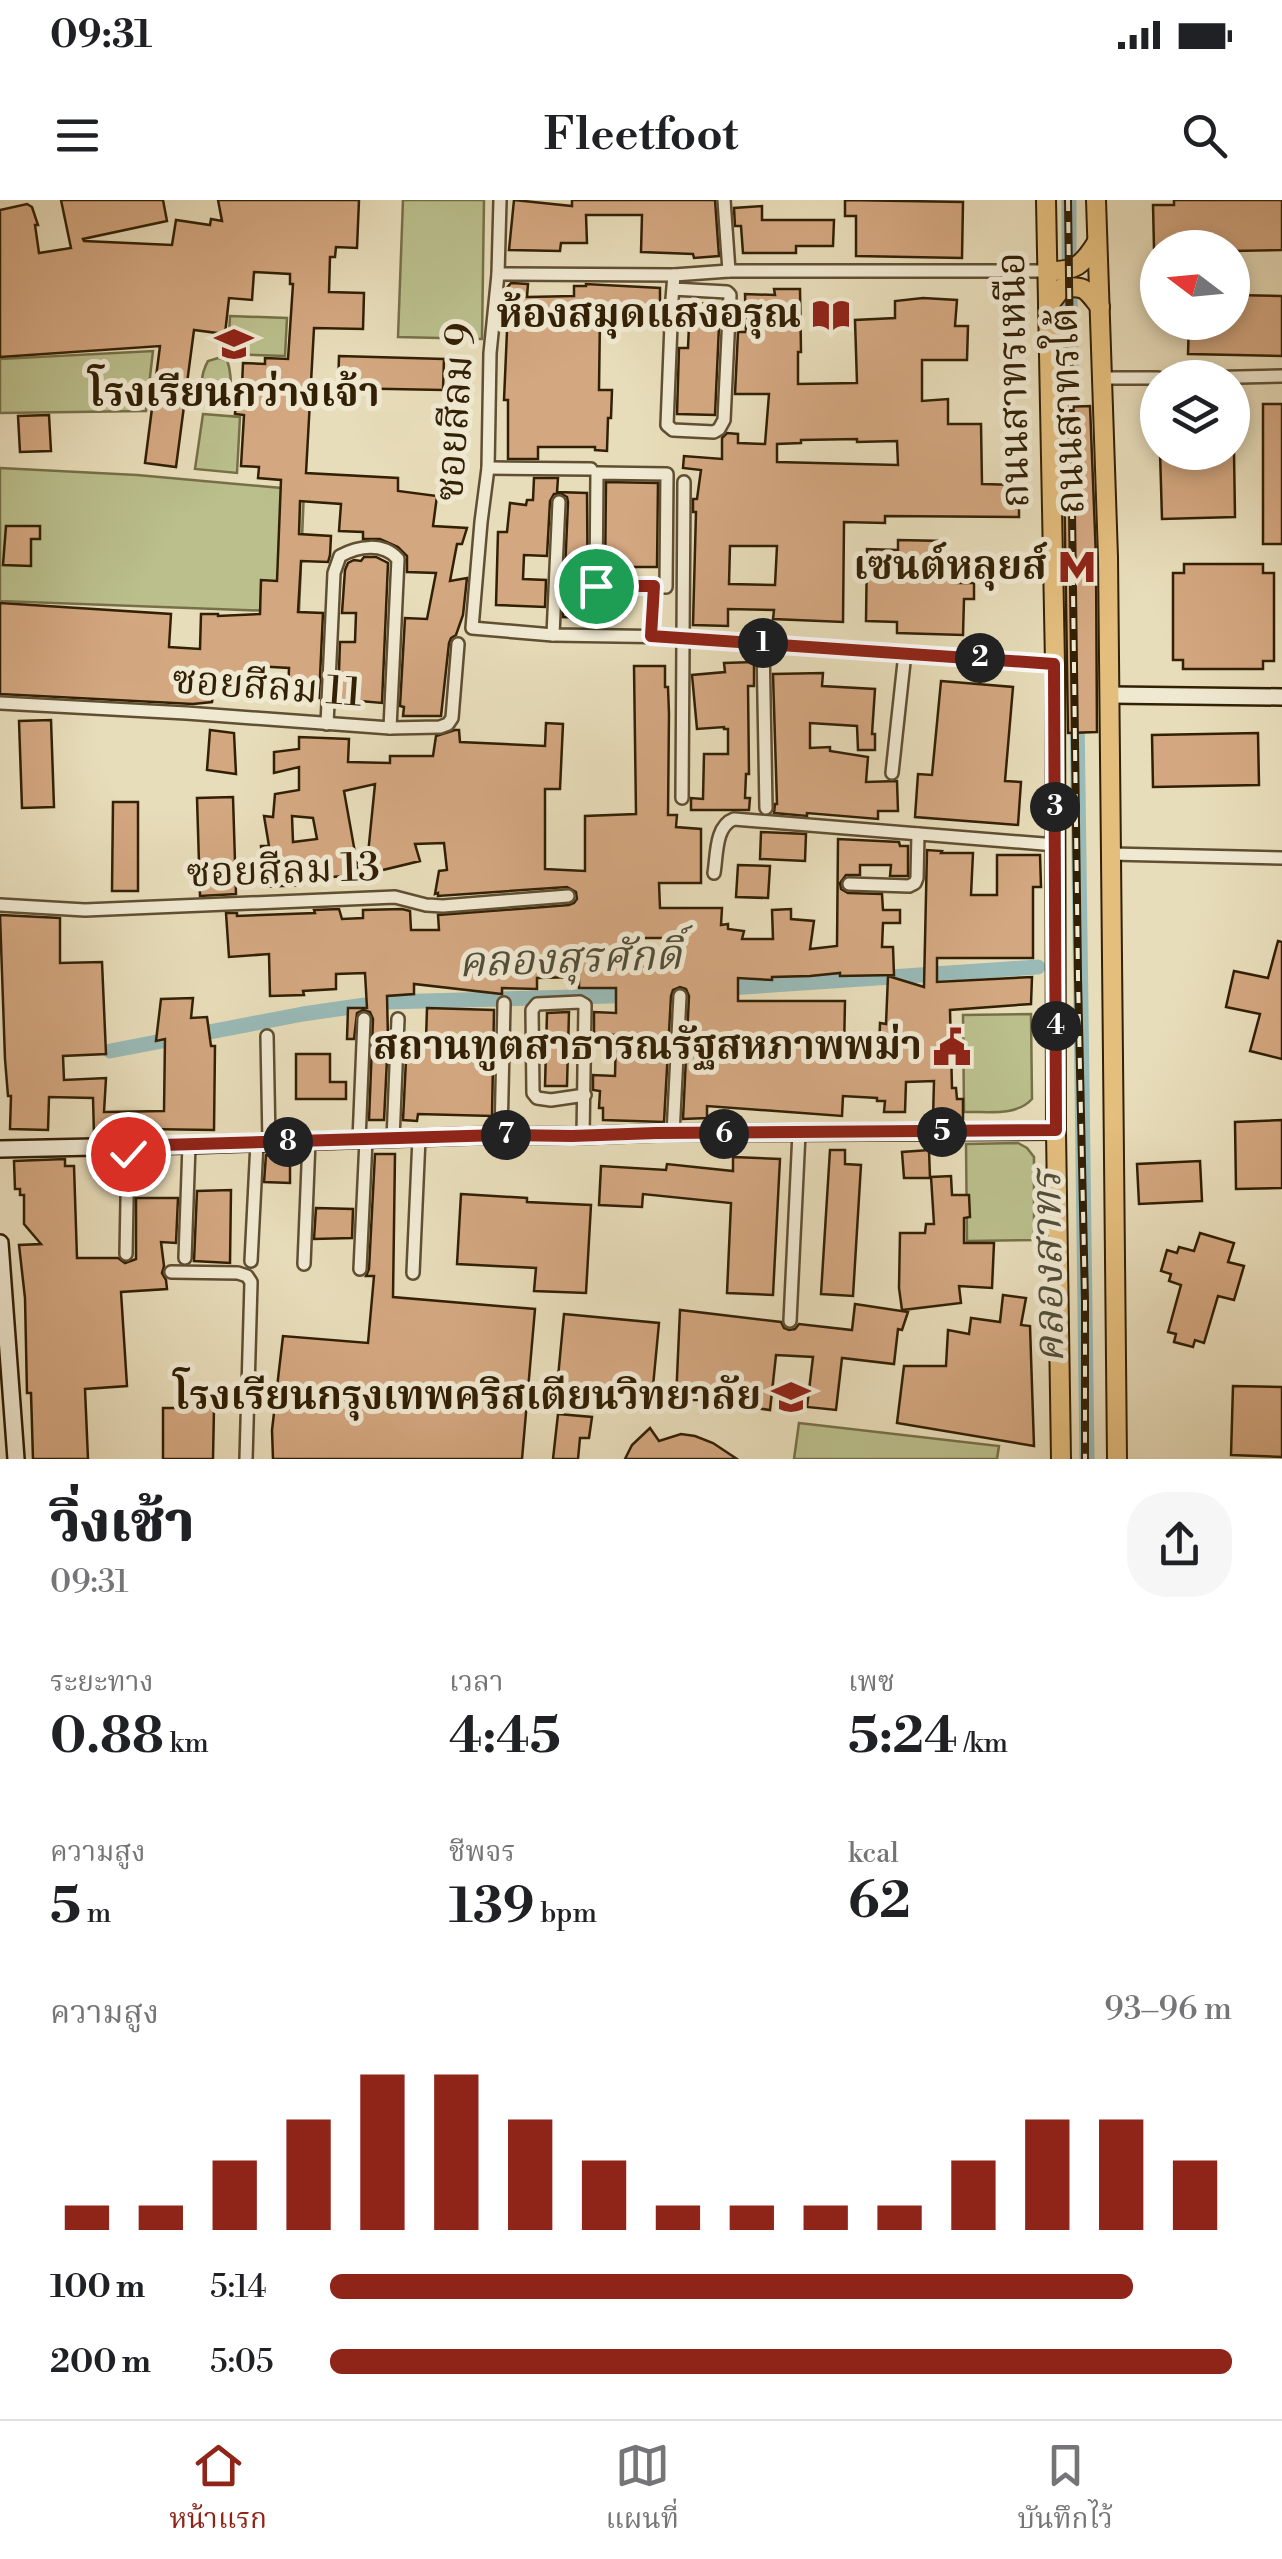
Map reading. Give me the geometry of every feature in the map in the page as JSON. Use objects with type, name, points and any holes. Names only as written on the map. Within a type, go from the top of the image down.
[{"type":"main road","name":"ถนนสาทรเหนือ","points":[[1046,200],[1061,1459]]},
{"type":"main road","name":"ถนนสาทรใต้","points":[[1096,200],[1110,695],[1117,1459]]},
{"type":"main road","points":[[1046,271],[1067,270],[1085,262],[1097,242]]},
{"type":"main road","points":[[1047,306],[1062,288],[1080,286],[1100,307]]},
{"type":"street","name":"ซอยสีลม 9","points":[[500,200],[490,353],[488,468],[472,628],[554,635]]},
{"type":"street","points":[[724,200],[728,271]]},
{"type":"street","points":[[674,282],[728,271],[1046,271]]},
{"type":"street","points":[[498,274],[674,282],[727,292],[730,295],[724,420],[714,432],[674,430],[667,425],[674,282]]},
{"type":"street","points":[[1250,377],[1282,376]]},
{"type":"street","points":[[1102,378],[1140,378]]},
{"type":"street","points":[[488,468],[591,469]]},
{"type":"street","points":[[598,473],[667,474],[666,586],[654,586],[596,586],[598,473]]},
{"type":"street","points":[[682,798],[684,482]]},
{"type":"street","points":[[560,502],[554,635],[682,637],[1054,664]]},
{"type":"street","points":[[327,724],[334,573],[340,556],[352,549],[382,548],[392,551],[398,559],[390,728]]},
{"type":"street","points":[[651,636],[654,586]]},
{"type":"street","points":[[764,643],[766,808]]},
{"type":"street","name":"ซอยสีลม 11","points":[[0,703],[390,728],[440,727],[452,718],[458,644]]},
{"type":"street","points":[[892,773],[904,653]]},
{"type":"street","points":[[1110,695],[1282,697]]},
{"type":"street","points":[[714,873],[721,828],[734,819],[1056,845]]},
{"type":"street","points":[[849,884],[915,883],[918,834]]},
{"type":"street","points":[[1112,854],[1282,858]]},
{"type":"street","name":"ซอยสีลม 13","points":[[0,905],[85,910],[395,897],[443,906],[568,896]]},
{"type":"street","points":[[672,1134],[680,996]]},
{"type":"street","points":[[583,1136],[585,1096],[585,1006],[580,1002],[538,1004],[532,1010],[537,1098],[585,1096]]},
{"type":"street","points":[[501,1135],[504,1003]]},
{"type":"street","points":[[360,1269],[364,1019]]},
{"type":"street","points":[[393,1139],[398,1020]]},
{"type":"street","points":[[252,1261],[263,1143],[266,1036]]},
{"type":"street","points":[[0,1149],[501,1135],[1056,1130]]},
{"type":"street","points":[[790,1321],[799,1133]]},
{"type":"street","points":[[413,1273],[420,1138]]},
{"type":"street","points":[[304,1264],[309,1141]]},
{"type":"street","points":[[126,1254],[128,1146]]},
{"type":"street","points":[[185,1258],[189,1146]]},
{"type":"street","points":[[0,1243],[16,1459]]},
{"type":"street","points":[[171,1272],[238,1274],[247,1276],[251,1282],[246,1459]]},
{"type":"green space","points":[[403,200],[484,200],[482,339],[398,337]]},
{"type":"green space","points":[[230,316],[287,318],[285,356],[228,354]]},
{"type":"green space","points":[[153,351],[146,411],[0,413],[0,359]]},
{"type":"green space","points":[[227,360],[229,392],[221,404],[205,405],[201,389],[204,371],[208,361]]},
{"type":"green space","points":[[203,414],[240,417],[237,473],[195,469]]},
{"type":"green space","points":[[0,468],[304,490],[299,612],[0,601]]},
{"type":"green space","points":[[1031,1014],[1032,1099],[1009,1111],[964,1112],[963,1015]]},
{"type":"green space","points":[[1018,1143],[1034,1157],[1034,1240],[967,1241],[966,1144]]},
{"type":"green space","points":[[799,1423],[999,1446],[997,1459],[794,1459]]},
{"type":"building","points":[[61,200],[163,200],[167,221],[83,239],[172,245],[176,220],[210,225],[211,219],[222,221],[218,200],[359,200],[357,248],[336,247],[335,257],[330,257],[329,292],[364,293],[363,329],[314,328],[306,473],[398,478],[398,491],[437,496],[433,526],[467,528],[462,544],[457,544],[450,581],[467,578],[463,615],[449,643],[441,716],[403,716],[404,707],[400,706],[405,618],[427,619],[436,573],[407,572],[407,556],[398,547],[380,539],[363,539],[363,532],[339,531],[341,504],[300,501],[299,534],[331,536],[328,562],[301,561],[298,612],[323,613],[319,698],[288,697],[289,668],[255,666],[253,685],[214,687],[212,702],[0,694],[0,603],[171,614],[169,647],[200,649],[201,614],[260,614],[261,580],[277,581],[281,480],[258,478],[259,467],[241,466],[244,415],[235,414],[243,363],[265,364],[265,358],[288,359],[293,284],[290,274],[254,272],[252,300],[229,298],[225,334],[194,330],[176,467],[145,463],[160,346],[0,357],[0,210],[27,204],[32,207],[38,225],[39,253],[71,248]]},
{"type":"building","points":[[514,200],[572,206],[572,200],[715,200],[719,256],[694,258],[693,254],[641,252],[642,215],[586,215],[587,243],[561,243],[560,251],[509,250]]},
{"type":"building","points":[[845,200],[963,202],[962,258],[856,256],[856,216],[845,216]]},
{"type":"building","points":[[1174,200],[1282,200],[1282,250],[1250,251],[1250,230],[1154,230],[1153,205],[1174,205]]},
{"type":"building","points":[[762,206],[762,220],[834,220],[833,246],[796,246],[796,253],[743,253],[741,226],[735,226],[734,208]]},
{"type":"building","points":[[511,283],[528,284],[527,297],[574,296],[574,286],[586,284],[660,288],[660,311],[600,314],[599,390],[612,390],[607,451],[595,447],[538,447],[538,459],[508,459],[505,308],[506,289]]},
{"type":"building","points":[[774,289],[800,289],[798,384],[857,383],[855,320],[895,318],[895,301],[957,300],[955,326],[968,326],[967,360],[922,360],[922,401],[948,399],[948,424],[981,424],[982,484],[1019,485],[1019,517],[885,516],[885,523],[844,522],[843,622],[773,619],[774,610],[728,609],[728,626],[693,625],[693,499],[697,499],[701,470],[683,468],[684,456],[722,459],[722,438],[727,433],[738,434],[738,443],[765,444],[769,394],[735,394],[738,332],[746,332],[745,294],[775,295]],"holes":[[[897,441],[898,465],[777,462],[777,444]],[[730,546],[777,546],[775,585],[729,584]]]},
{"type":"building","points":[[1250,295],[1282,296],[1282,356],[1188,354],[1188,340],[1250,340]]},
{"type":"building","points":[[690,303],[720,304],[715,415],[677,414],[679,348],[688,348]]},
{"type":"building","points":[[339,356],[444,359],[443,390],[338,388]]},
{"type":"building","points":[[1263,404],[1282,404],[1282,544],[1263,544]]},
{"type":"building","points":[[1090,406],[1097,732],[1068,733],[1063,407]]},
{"type":"building","points":[[49,415],[51,451],[20,452],[18,416]]},
{"type":"building","points":[[1161,470],[1234,470],[1235,517],[1162,519]]},
{"type":"building","points":[[534,478],[558,478],[557,492],[587,493],[588,618],[563,617],[568,502],[560,493],[550,501],[547,556],[524,555],[523,579],[546,580],[545,607],[496,605],[498,532],[507,532],[510,503],[526,505],[527,500],[533,500]]},
{"type":"building","points":[[606,482],[658,483],[657,567],[633,567],[633,576],[605,576]]},
{"type":"building","points":[[6,526],[40,526],[40,539],[31,539],[31,566],[3,565]]},
{"type":"building","points":[[898,540],[945,541],[945,568],[958,568],[958,583],[974,583],[974,599],[964,599],[963,635],[897,633],[897,622],[866,621],[867,549],[898,550]]},
{"type":"building","points":[[364,557],[388,563],[382,703],[338,699],[340,642],[355,642],[356,613],[342,613],[345,570],[348,563]]},
{"type":"building","points":[[1184,564],[1263,564],[1263,573],[1274,573],[1274,661],[1263,661],[1263,669],[1183,669],[1183,660],[1173,660],[1173,573],[1184,573]]},
{"type":"building","points":[[754,662],[754,686],[748,686],[749,774],[745,798],[750,798],[749,810],[691,810],[691,798],[703,799],[704,754],[728,754],[728,729],[697,729],[692,675],[725,672],[724,663]]},
{"type":"building","points":[[634,666],[665,666],[669,714],[668,815],[677,815],[676,827],[701,829],[701,883],[659,883],[660,908],[722,908],[721,925],[744,931],[742,939],[773,939],[772,910],[791,909],[791,919],[814,921],[810,949],[837,946],[838,839],[899,842],[900,846],[908,846],[908,876],[890,876],[891,865],[860,865],[860,875],[846,875],[840,883],[848,893],[882,894],[883,910],[900,910],[900,923],[883,923],[882,947],[893,947],[894,975],[840,973],[772,980],[738,978],[738,1001],[845,1001],[844,1050],[879,1052],[880,1023],[886,1024],[888,976],[924,987],[927,850],[973,853],[971,895],[997,895],[997,855],[1040,855],[1041,887],[1033,887],[1033,958],[937,958],[937,982],[1032,977],[1031,1004],[950,1010],[952,1088],[956,1088],[957,1099],[963,1099],[963,1119],[933,1118],[934,1081],[906,1082],[905,1112],[884,1112],[885,1101],[877,1098],[843,1096],[842,1116],[707,1106],[707,1118],[683,1119],[689,996],[680,987],[671,996],[664,1122],[603,1120],[600,1091],[593,1090],[593,1075],[615,1076],[616,1035],[594,1034],[594,1012],[616,1013],[616,988],[579,988],[579,977],[537,978],[537,989],[502,988],[502,994],[414,984],[414,994],[387,996],[384,1120],[369,1120],[373,1019],[370,1012],[357,1013],[354,1039],[347,1039],[348,1008],[367,1008],[365,973],[336,974],[336,989],[270,996],[269,954],[229,957],[226,913],[237,916],[339,909],[342,919],[363,918],[363,910],[402,909],[410,911],[411,930],[439,930],[438,915],[569,905],[577,899],[576,892],[567,887],[438,896],[435,894],[439,871],[447,870],[444,843],[415,844],[420,861],[366,874],[375,784],[344,791],[359,875],[263,887],[261,846],[269,846],[264,816],[273,817],[275,794],[299,790],[299,767],[274,773],[274,752],[299,749],[299,737],[349,739],[348,762],[390,763],[390,756],[433,756],[436,736],[455,730],[459,730],[460,742],[545,746],[546,723],[563,724],[560,789],[545,789],[545,869],[585,871],[585,816],[636,814]],"holes":[[[292,816],[313,818],[317,839],[293,842]],[[638,938],[669,938],[666,965],[638,967]]]},
{"type":"building","points":[[823,673],[822,686],[875,689],[875,750],[858,750],[857,726],[810,723],[810,748],[830,747],[830,751],[868,757],[866,782],[897,781],[898,811],[878,811],[878,819],[774,813],[777,804],[773,674]]},
{"type":"building","points":[[941,681],[1013,687],[1005,781],[1021,782],[1018,825],[915,817],[918,774],[932,775]]},
{"type":"building","points":[[51,720],[54,807],[22,808],[19,721]]},
{"type":"building","points":[[210,730],[234,733],[236,774],[207,770]]},
{"type":"building","points":[[1258,733],[1259,785],[1153,787],[1152,735]]},
{"type":"building","points":[[233,797],[236,894],[200,896],[197,798]]},
{"type":"building","points":[[113,802],[138,802],[138,891],[112,891]]},
{"type":"building","points":[[761,832],[806,834],[805,861],[760,859]]},
{"type":"building","points":[[738,865],[770,866],[768,898],[736,897]]},
{"type":"building","points":[[0,915],[60,918],[60,963],[102,962],[106,1054],[63,1056],[64,1080],[106,1078],[104,1112],[164,1111],[165,1039],[156,1041],[161,999],[193,998],[191,1018],[207,1017],[211,1046],[215,1046],[214,1130],[144,1129],[143,1135],[94,1136],[93,1098],[49,1097],[48,1130],[10,1129]]},
{"type":"building","points":[[1278,941],[1282,942],[1282,1059],[1250,1051],[1260,1014],[1226,1007],[1234,971],[1268,978]]},
{"type":"building","points":[[427,1008],[494,1010],[492,1116],[418,1114],[417,1121],[403,1120],[407,1040],[426,1041]]},
{"type":"building","points":[[569,1012],[567,1086],[545,1086],[547,1013]]},
{"type":"building","points":[[296,1054],[330,1054],[330,1082],[346,1082],[346,1099],[296,1099]]},
{"type":"building","points":[[1282,1120],[1282,1188],[1236,1189],[1235,1122]]},
{"type":"building","points":[[830,1150],[845,1150],[845,1164],[861,1165],[853,1296],[821,1294]]},
{"type":"building","points":[[929,1150],[930,1178],[904,1178],[902,1152]]},
{"type":"building","points":[[375,1154],[395,1154],[393,1297],[535,1309],[522,1459],[273,1459],[272,1430],[283,1336],[368,1343],[374,1276],[366,1276]]},
{"type":"building","points":[[266,1155],[290,1156],[290,1183],[264,1182]]},
{"type":"building","points":[[733,1157],[780,1159],[773,1295],[727,1293],[731,1203],[643,1194],[642,1207],[599,1205],[601,1166],[666,1170],[667,1164],[733,1171]]},
{"type":"building","points":[[65,1159],[65,1166],[74,1166],[77,1258],[118,1258],[125,1263],[136,1259],[136,1198],[178,1198],[176,1243],[161,1242],[167,1289],[121,1292],[127,1386],[85,1389],[88,1459],[33,1459],[19,1245],[41,1244],[24,1224],[24,1195],[15,1189],[14,1161]]},
{"type":"building","points":[[1200,1161],[1202,1201],[1139,1204],[1137,1164]]},
{"type":"building","points":[[951,1176],[952,1195],[969,1195],[970,1217],[964,1218],[964,1243],[994,1243],[992,1288],[959,1286],[961,1303],[902,1310],[900,1233],[925,1233],[926,1224],[934,1224],[931,1177]]},
{"type":"building","points":[[231,1190],[230,1263],[194,1261],[197,1191]]},
{"type":"building","points":[[461,1194],[591,1205],[586,1293],[534,1291],[536,1268],[457,1264]]},
{"type":"building","points":[[316,1208],[353,1209],[352,1238],[314,1239]]},
{"type":"building","points":[[1200,1233],[1234,1243],[1228,1262],[1244,1266],[1234,1300],[1218,1296],[1204,1343],[1195,1340],[1193,1347],[1174,1342],[1176,1334],[1168,1332],[1181,1285],[1169,1281],[1171,1274],[1161,1271],[1167,1250],[1177,1253],[1179,1247],[1194,1251]]},
{"type":"building","points":[[1003,1295],[1026,1298],[1021,1325],[1030,1326],[1034,1446],[897,1423],[904,1366],[946,1366],[948,1330],[969,1334],[971,1318],[1000,1322]]},
{"type":"building","points":[[855,1304],[908,1312],[902,1330],[898,1329],[894,1364],[842,1358],[836,1410],[807,1407],[813,1357],[776,1355],[770,1410],[676,1400],[680,1310],[781,1322],[789,1330],[799,1324],[852,1330]]},
{"type":"building","points":[[564,1314],[659,1323],[652,1397],[557,1388]]},
{"type":"building","points":[[1233,1386],[1282,1387],[1282,1457],[1231,1455]]},
{"type":"building","points":[[163,1408],[214,1408],[213,1459],[163,1459]]},
{"type":"building","points":[[558,1414],[592,1417],[589,1438],[580,1438],[578,1459],[553,1459]]},
{"type":"building","points":[[650,1428],[659,1441],[681,1434],[695,1436],[737,1459],[625,1459],[632,1445]]},
{"type":"waterway","name":"คลองสาทร","points":[[1069,200],[1069,258]]},
{"type":"waterway","name":"คลองสาทร","points":[[1070,293],[1072,424]]},
{"type":"waterway","name":"คลองสาทร","points":[[1077,712],[1087,1459]]},
{"type":"waterway","name":"คลองสุรศักดิ์","points":[[110,1051],[386,1002],[611,996],[1038,967]]},
{"type":"railway","points":[[1068,200],[1085,1459]]},
{"type":"place","name":"ห้องสมุดแสงอรุณ","points":[[831,315]]},
{"type":"place","name":"โรงเรียนกว่างเจ้า","points":[[234,344]]},
{"type":"place","name":"เซนต์หลุยส์","points":[[1077,567]]},
{"type":"place","name":"สถานทูตสาธารณรัฐสหภาพพม่า","points":[[952,1047]]},
{"type":"place","name":"โรงเรียนกรุงเทพคริสเตียนวิทยาลัย","points":[[791,1397]]},
{"type":"route","points":[[128,1154],[128,1146],[501,1135],[1056,1130],[1054,664],[651,636],[654,586],[596,586]]}]
